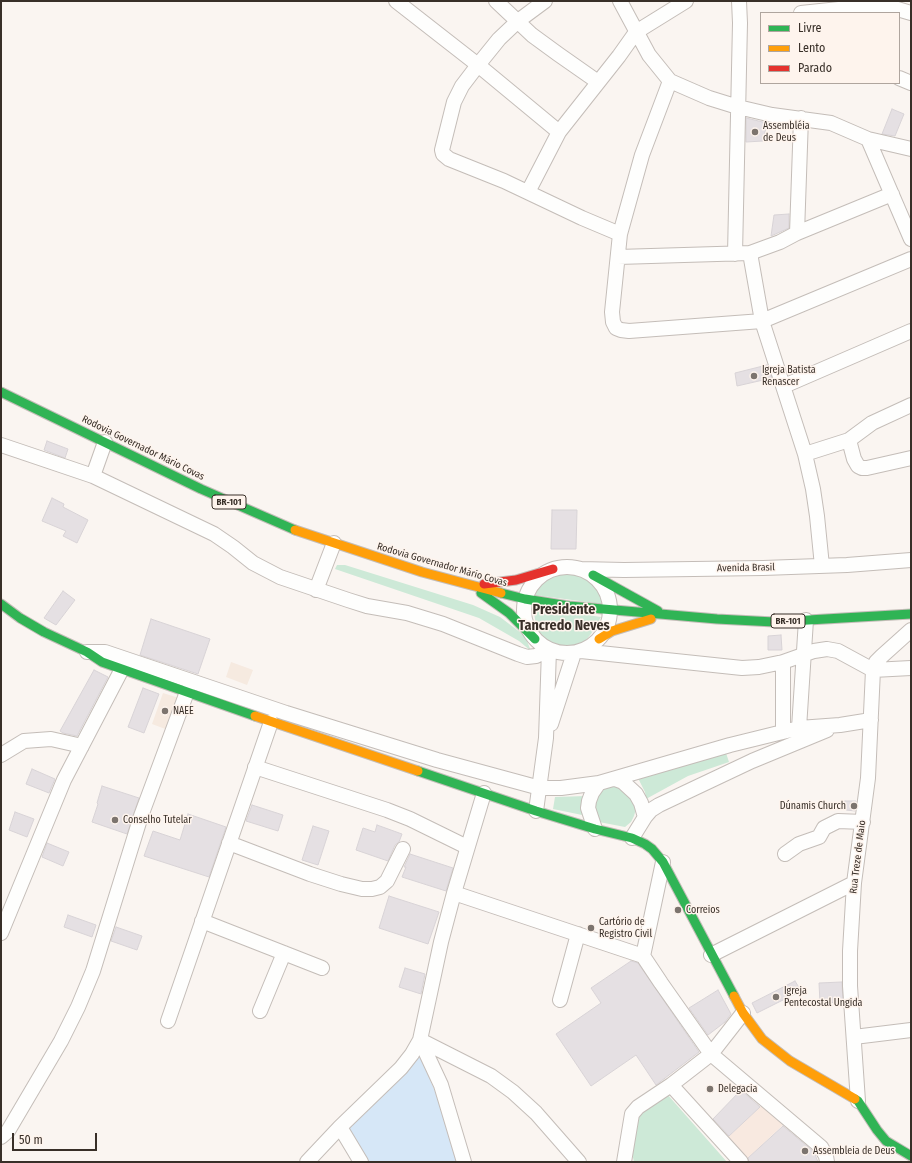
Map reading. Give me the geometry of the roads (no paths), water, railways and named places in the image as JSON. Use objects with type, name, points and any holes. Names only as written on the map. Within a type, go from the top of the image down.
[{"type":"main road","name":"Rodovia Governador Mário Covas","points":[[1,392],[201,489],[295,530],[422,572],[525,599],[610,610],[774,622],[910,613]]},
{"type":"main road","points":[[468,585],[494,584],[516,580],[553,569]]},
{"type":"main road","points":[[587,572],[666,615]]},
{"type":"main road","points":[[468,585],[509,613],[543,645]]},
{"type":"main road","points":[[1,604],[20,618],[44,632],[87,652],[102,662],[187,692],[225,699],[271,722],[431,774],[536,811],[595,829],[632,838],[645,844],[652,849],[663,862],[743,1013],[762,1039],[790,1061],[858,1100],[877,1130],[886,1141],[911,1156]]},
{"type":"main road","points":[[599,639],[612,631],[666,615]]},
{"type":"street","points":[[396,1],[478,65],[559,132]]},
{"type":"street","points":[[496,1],[545,45],[598,82]]},
{"type":"street","points":[[545,1],[518,21],[499,39],[462,86],[454,102],[443,144],[443,154],[449,159],[504,180],[582,218],[620,234]]},
{"type":"street","points":[[620,1],[649,55],[670,81],[709,98],[738,107],[772,115],[831,123],[868,139],[911,149]]},
{"type":"street","points":[[528,192],[559,132],[636,32],[686,1]]},
{"type":"street","points":[[735,254],[740,24],[739,1]]},
{"type":"street","points":[[810,12],[858,7],[894,8],[911,13]]},
{"type":"street","points":[[900,78],[911,83]]},
{"type":"street","points":[[670,81],[642,155],[620,234],[612,312],[613,322],[616,328],[629,331],[762,321],[911,259]]},
{"type":"street","points":[[797,233],[801,118]]},
{"type":"street","points":[[868,139],[911,239]]},
{"type":"street","points":[[618,257],[750,253],[780,242],[797,233],[892,194]]},
{"type":"street","points":[[750,253],[762,321],[805,454],[813,489],[822,566]]},
{"type":"street","points":[[784,386],[911,331]]},
{"type":"street","points":[[805,454],[849,440],[872,423],[911,405]]},
{"type":"street","points":[[849,440],[854,459],[858,466],[862,468],[911,458]]},
{"type":"street","points":[[93,476],[105,442]]},
{"type":"street","points":[[1,445],[93,476],[214,534],[265,570],[316,590],[361,604],[443,624],[527,657],[536,656],[542,652],[543,645]]},
{"type":"street","points":[[316,590],[334,543]]},
{"type":"street","name":"Avenida Brasil","points":[[553,569],[566,566],[587,572],[822,566],[911,560]]},
{"type":"street","points":[[553,569],[540,576],[531,586],[525,599],[524,613],[527,627],[543,645],[561,653],[577,652],[726,667],[759,667],[783,662],[822,650],[838,651],[873,670],[911,668]]},
{"type":"street","points":[[546,738],[577,652],[590,646],[599,639],[606,627],[610,610],[608,597],[602,585],[587,572]]},
{"type":"street","points":[[799,728],[805,655],[806,620]]},
{"type":"street","points":[[873,670],[876,662],[911,630]]},
{"type":"street","points":[[536,811],[546,738],[543,645]]},
{"type":"street","points":[[87,652],[105,652],[225,699],[436,760],[540,788],[561,788],[599,783],[730,745],[799,728],[840,725],[871,720]]},
{"type":"street","points":[[783,662],[783,732]]},
{"type":"street","points":[[1,932],[64,780],[122,669]]},
{"type":"street","name":"Rua Treze de Maio","points":[[858,1100],[850,986],[850,951],[854,883],[868,778],[873,670]]},
{"type":"street","points":[[1,1137],[8,1131],[61,1040],[78,1007],[93,971],[141,816],[187,692]]},
{"type":"street","points":[[168,1020],[271,722]]},
{"type":"street","points":[[632,838],[645,817],[651,810],[659,805],[752,760],[840,725]]},
{"type":"street","points":[[1,754],[24,741],[51,739],[82,746]]},
{"type":"street","points":[[431,774],[436,760]]},
{"type":"street","points":[[255,767],[392,812],[468,847]]},
{"type":"street","points":[[615,779],[624,782],[636,794],[641,803],[645,817]]},
{"type":"street","points":[[595,829],[588,808],[592,793],[599,783]]},
{"type":"street","points":[[307,1162],[340,1127],[401,1068],[412,1054],[420,1040],[441,942],[484,793]]},
{"type":"street","points":[[784,854],[799,844],[819,838],[824,828],[838,821],[863,822]]},
{"type":"street","points":[[229,843],[310,874],[362,889],[380,887],[387,881],[403,849]]},
{"type":"street","points":[[643,956],[663,862]]},
{"type":"street","points":[[711,955],[854,883]]},
{"type":"street","points":[[454,893],[643,956],[711,1054],[821,1147],[826,1156],[827,1162]]},
{"type":"street","points":[[202,920],[322,968]]},
{"type":"street","points":[[560,1000],[578,934]]},
{"type":"street","points":[[260,1011],[284,953]]},
{"type":"street","points":[[624,1162],[632,1114],[638,1107],[671,1085],[711,1054],[743,1013]]},
{"type":"street","points":[[854,1037],[911,1030]]},
{"type":"street","points":[[420,1040],[440,1085],[464,1162]]},
{"type":"street","points":[[420,1040],[491,1076],[513,1092],[536,1113],[579,1162]]},
{"type":"street","points":[[671,1085],[741,1162]]},
{"type":"street","points":[[340,1127],[361,1162]]},
{"type":"water","points":[[419,1055],[435,1091],[457,1162],[367,1162],[348,1129],[393,1085]]},
{"type":"place","name":"Assembléia de Deus","points":[[755,132]]},
{"type":"place","name":"Igreja Batista Renascer","points":[[754,376]]},
{"type":"place","name":"NAEE","points":[[165,711]]},
{"type":"place","name":"Dúnamis Church","points":[[854,806]]},
{"type":"place","name":"Conselho Tutelar","points":[[115,820]]},
{"type":"place","name":"Correios","points":[[678,910]]},
{"type":"place","name":"Cartório de Registro Civil","points":[[591,928]]},
{"type":"place","name":"Igreja Pentecostal Ungida","points":[[776,997]]},
{"type":"place","name":"Delegacia","points":[[710,1089]]},
{"type":"place","name":"Assembleia de Deus","points":[[805,1151]]},
{"type":"district","name":"Presidente Tancredo Neves","points":[[564,618]]}]
